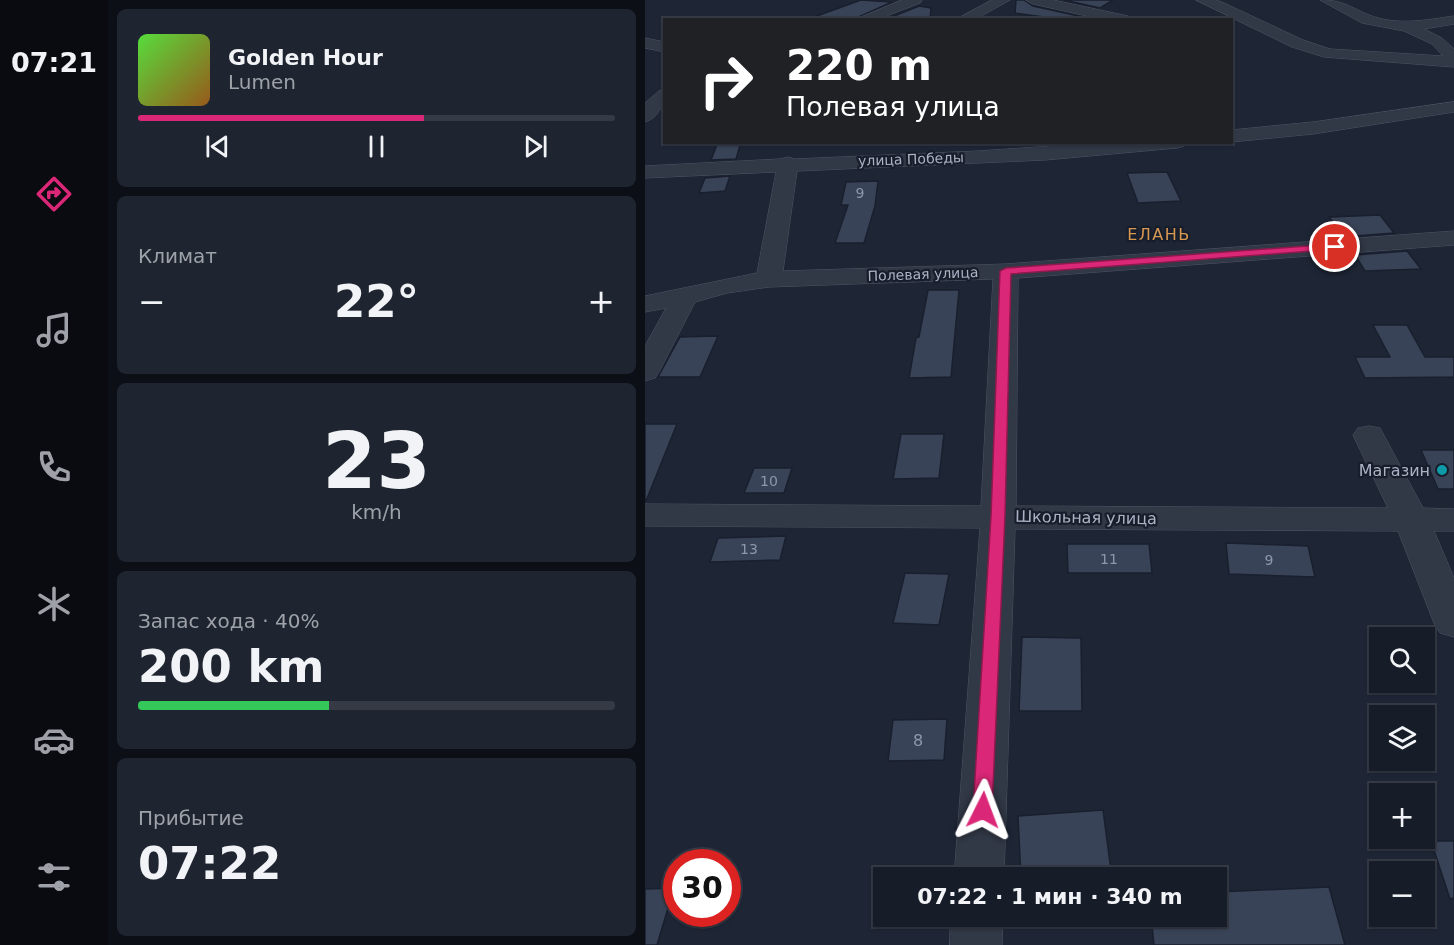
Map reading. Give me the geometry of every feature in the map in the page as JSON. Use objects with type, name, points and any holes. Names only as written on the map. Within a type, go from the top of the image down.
[{"type":"street","points":[[866,18],[915,0]]},
{"type":"street","points":[[966,18],[1003,0]]},
{"type":"street","points":[[1033,0],[1118,18]]},
{"type":"street","points":[[1203,0],[1222,6],[1312,50],[1351,56],[1454,60]]},
{"type":"street","points":[[1327,0],[1367,20],[1408,27],[1437,41],[1454,60]]},
{"type":"street","points":[[1408,27],[1454,20]]},
{"type":"street","points":[[645,43],[663,47]]},
{"type":"street","points":[[645,116],[654,103],[663,96]]},
{"type":"street","points":[[1233,136],[1454,107]]},
{"type":"street","points":[[769,279],[780,164],[777,144]]},
{"type":"street","name":"улица Победы","points":[[645,172],[780,164],[1171,149]]},
{"type":"street","name":"Полевая улица","points":[[645,304],[685,297],[725,286],[769,279],[1006,271],[1454,238]]},
{"type":"street","points":[[980,867],[998,516],[1006,271]]},
{"type":"street","points":[[645,372],[685,297]]},
{"type":"street","points":[[1369,435],[1412,521],[1454,623]]},
{"type":"street","name":"Школьная улица","points":[[645,515],[1454,520]]},
{"type":"street","points":[[976,945],[977,927]]},
{"type":"building","points":[[861,0],[892,2],[856,18],[814,17]]},
{"type":"building","points":[[1016,0],[1024,0],[1033,6],[1083,17],[1051,18],[1015,13]]},
{"type":"building","points":[[1064,0],[1113,0],[1100,8]]},
{"type":"building","points":[[919,6],[931,8],[930,18],[889,18]]},
{"type":"building","points":[[717,144],[740,144],[736,159],[711,160]]},
{"type":"building","points":[[1167,172],[1181,201],[1138,203],[1127,173]]},
{"type":"building","points":[[730,176],[725,191],[699,193],[705,178]]},
{"type":"building","points":[[878,181],[875,206],[864,243],[835,243],[848,205],[841,205],[846,182]]},
{"type":"building","points":[[1380,215],[1394,233],[1343,237],[1329,217]]},
{"type":"building","points":[[1407,251],[1421,269],[1365,271],[1355,255]]},
{"type":"building","points":[[928,290],[959,290],[951,377],[909,378],[916,338],[919,337]]},
{"type":"building","points":[[1373,325],[1407,325],[1425,357],[1454,357],[1454,377],[1365,378],[1355,357],[1390,357]]},
{"type":"building","points":[[718,336],[700,377],[658,377],[680,337]]},
{"type":"building","points":[[645,424],[677,424],[646,501],[645,501]]},
{"type":"building","points":[[901,434],[944,434],[939,478],[893,479]]},
{"type":"building","name":"Магазин","points":[[1421,450],[1454,450],[1454,489],[1438,489]]},
{"type":"building","points":[[754,468],[792,468],[784,493],[744,493]]},
{"type":"building","points":[[786,536],[780,560],[710,562],[718,538]]},
{"type":"building","points":[[1226,543],[1308,546],[1315,577],[1229,574]]},
{"type":"building","points":[[1067,544],[1149,544],[1152,573],[1068,573]]},
{"type":"building","points":[[905,573],[949,574],[939,625],[893,623]]},
{"type":"building","points":[[1022,637],[1081,638],[1082,711],[1019,711]]},
{"type":"building","points":[[947,719],[944,760],[888,761],[893,720]]},
{"type":"building","points":[[1103,810],[1111,867],[1020,867],[1018,816]]},
{"type":"building","points":[[1435,841],[1454,841],[1454,898],[1450,899],[1434,849]]},
{"type":"building","points":[[1329,887],[1345,945],[1154,945],[1152,927],[1227,927],[1227,892]]},
{"type":"building","points":[[663,888],[663,925],[657,945],[645,945],[645,889]]},
{"type":"place","name":"Магазин","points":[[1442,470]]},
{"type":"district","name":"ЕЛАНЬ","points":[[1159,234]]},
{"type":"route","points":[[983,810],[998,516],[1006,271],[1335,247]]}]
